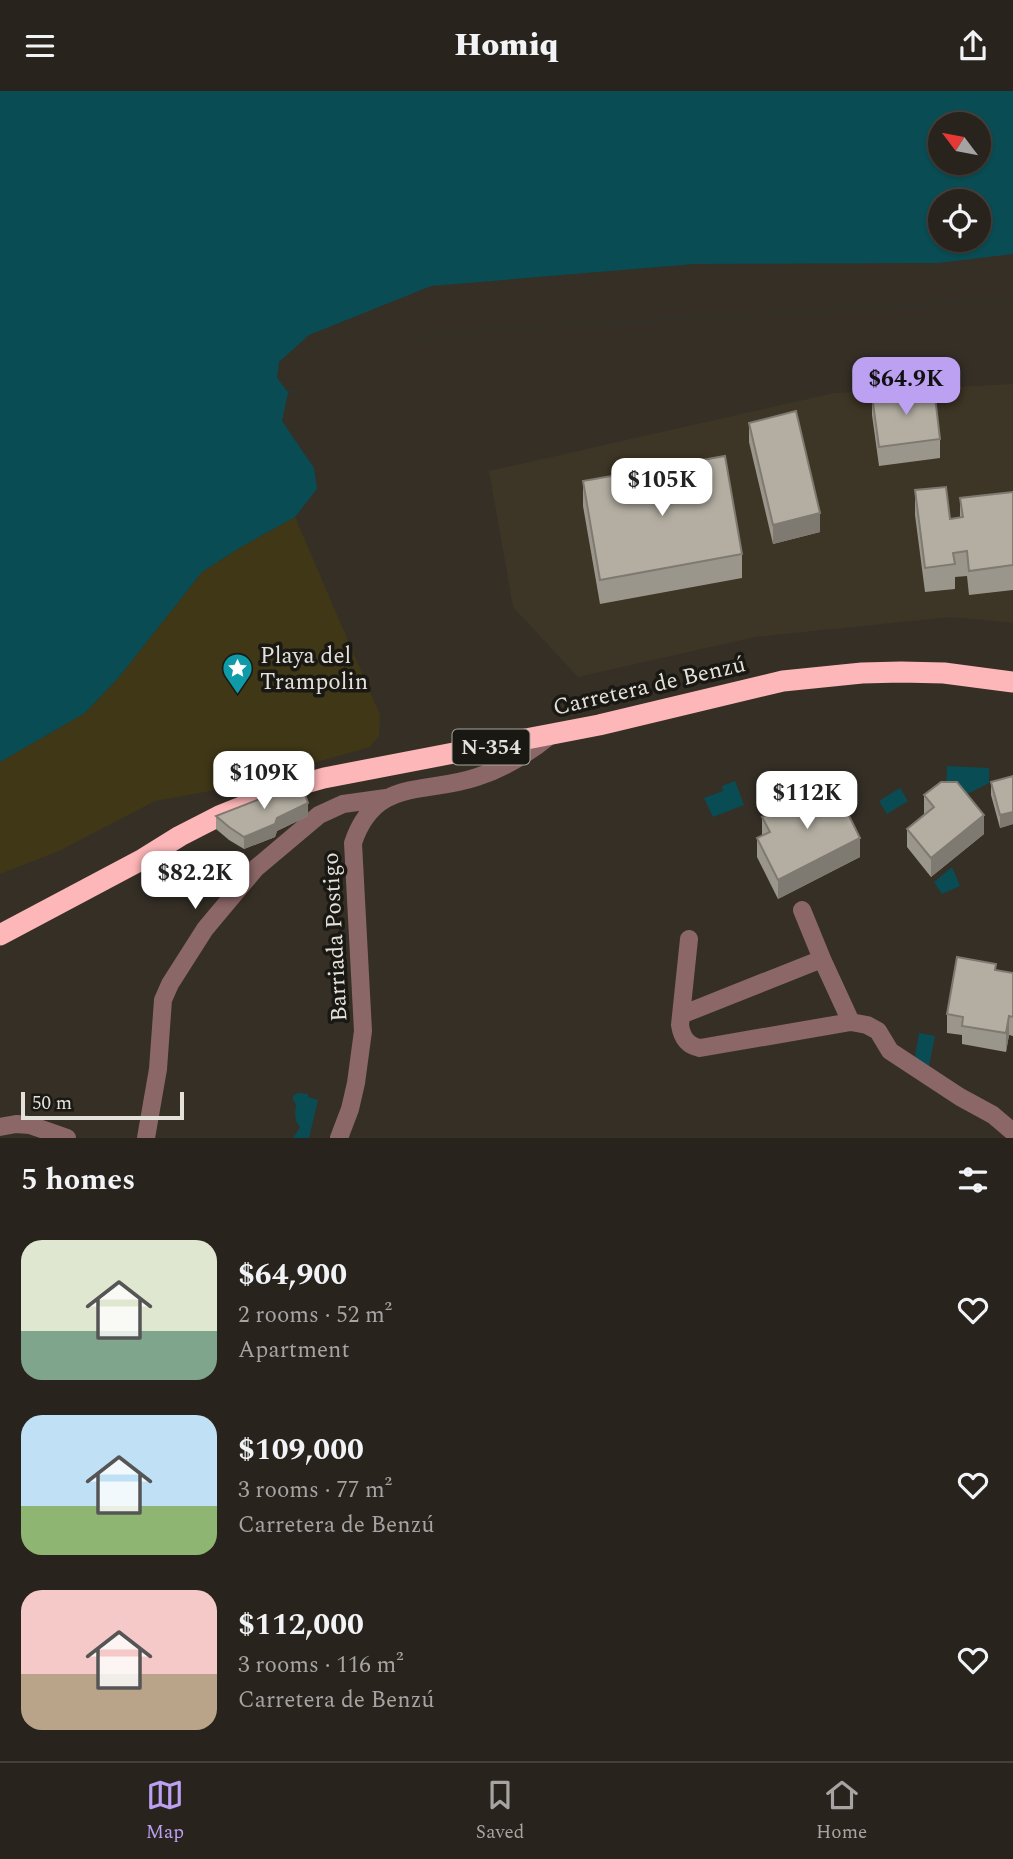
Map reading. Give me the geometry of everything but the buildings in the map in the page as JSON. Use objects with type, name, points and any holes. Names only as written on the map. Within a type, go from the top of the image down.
[{"type":"highway","name":"Carretera de Benzú","points":[[0,935],[219,816],[276,792],[324,778],[599,725],[783,681],[901,672],[944,673],[1013,682]]},
{"type":"street","points":[[146,1138],[158,1069],[163,1000],[170,984],[205,929],[256,868],[319,815],[343,804],[476,778],[519,759],[552,734]]},
{"type":"street","name":"Barriada Postigo","points":[[339,1138],[356,1083],[363,1031],[353,843],[367,814],[386,797]]},
{"type":"street","points":[[802,910],[852,1022]]},
{"type":"street","points":[[689,939],[681,1015],[681,1033],[689,1044],[700,1048],[852,1022],[867,1025],[878,1031],[890,1051],[960,1097],[993,1115],[1013,1132]]},
{"type":"street","points":[[681,1015],[822,959]]},
{"type":"street","points":[[0,1127],[30,1125],[67,1138]]},
{"type":"shaded area","points":[[1013,384],[1013,623],[952,617],[755,637],[578,677],[513,607],[489,471],[834,393]]},
{"type":"sand","name":"Playa del Trampolin","points":[[295,517],[380,715],[379,736],[370,747],[221,789],[155,801],[59,851],[0,874],[0,762],[85,713],[119,677],[202,572]]},
{"type":"water","points":[[0,91],[1013,91],[1013,298],[444,332],[300,387],[288,393],[282,421],[314,468],[317,489],[295,517],[202,572],[119,677],[85,713],[0,762]]},
{"type":"water","points":[[947,766],[989,768],[989,783],[967,794],[946,789]]},
{"type":"water","points":[[735,781],[744,805],[713,817],[704,798],[723,791],[722,786]]},
{"type":"water","points":[[900,788],[908,801],[887,814],[879,801]]},
{"type":"water","points":[[952,867],[960,886],[942,894],[934,882]]},
{"type":"water","points":[[919,1033],[935,1036],[928,1071],[913,1069]]},
{"type":"water","points":[[298,1093],[308,1094],[308,1097],[318,1100],[309,1138],[293,1138],[300,1127],[296,1121],[296,1105],[293,1099]]},
{"type":"pier","points":[[1013,254],[1013,298],[444,332],[288,392],[277,378],[279,362],[309,335],[431,286],[695,264],[938,263]]},
{"type":"place","name":"Playa del Trampolin","points":[[237,695]]}]
